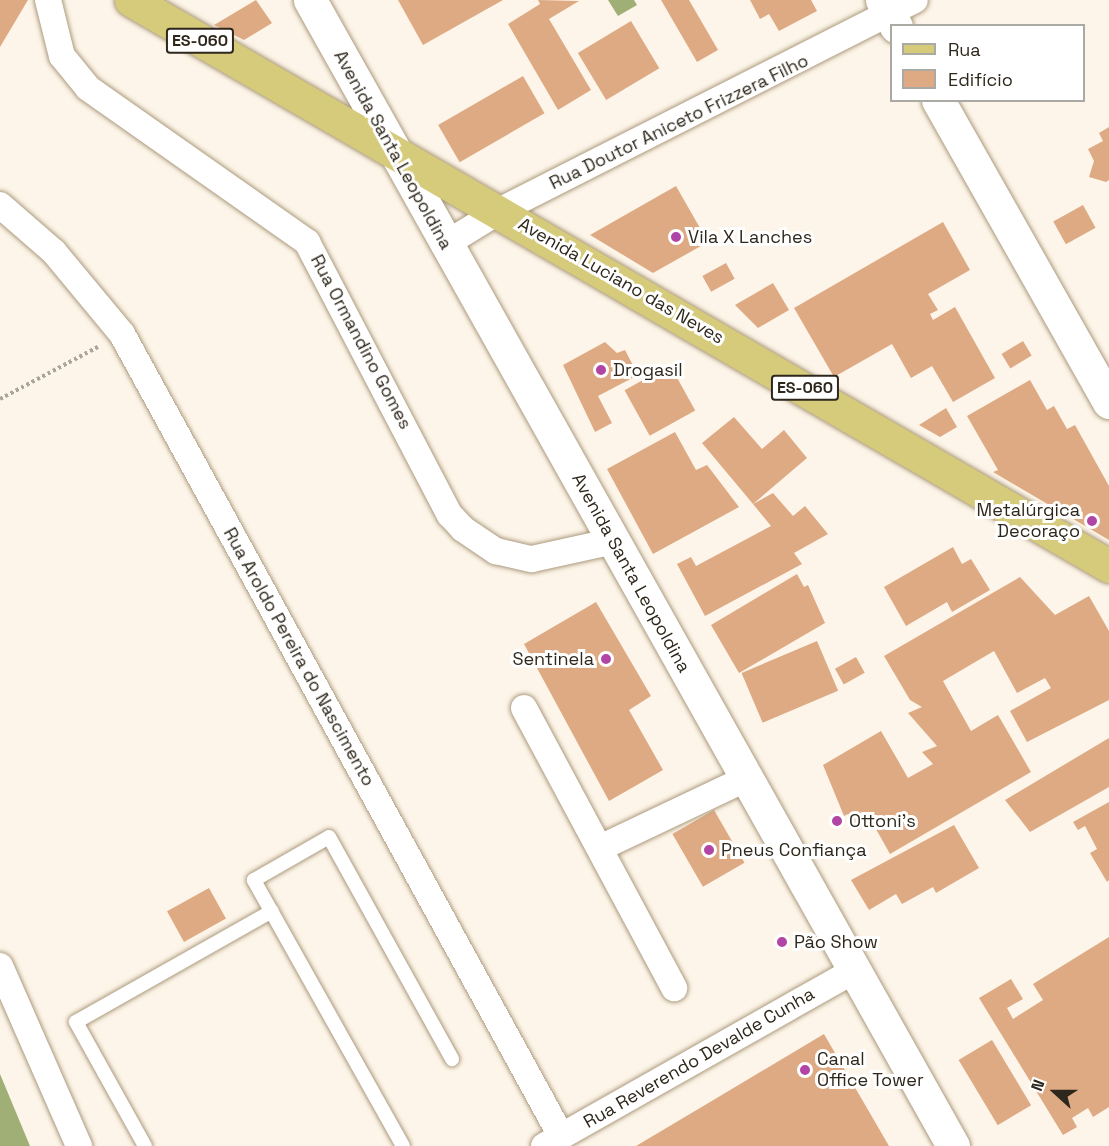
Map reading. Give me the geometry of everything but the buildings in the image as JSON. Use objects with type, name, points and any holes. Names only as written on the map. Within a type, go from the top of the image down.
[{"type":"main road","name":"Avenida Luciano das Neves","points":[[131,0],[391,152],[501,210],[1109,566]]},
{"type":"street","name":"Rua Ormandino Gomes","points":[[48,0],[62,56],[88,88],[307,242],[450,515],[463,530],[496,551],[532,559],[614,541]]},
{"type":"street","name":"Avenida Santa Leopoldina","points":[[310,0],[391,152],[614,541],[953,1146]]},
{"type":"street","name":"Rua Doutor Aniceto Frizzera Filho","points":[[444,245],[501,210],[896,10]]},
{"type":"street","points":[[939,102],[1109,402]]},
{"type":"street","name":"Rua Aroldo Pereira do Nascimento","points":[[0,205],[54,252],[122,334],[552,1141]]},
{"type":"street","points":[[524,708],[602,847],[674,988]]},
{"type":"street","points":[[602,847],[747,778]]},
{"type":"street","points":[[0,966],[79,1146]]},
{"type":"street","name":"Rua Reverendo Devalde Cunha","points":[[552,1141],[855,970]]},
{"type":"lane","points":[[403,1146],[254,880],[328,837],[452,1059]]},
{"type":"lane","points":[[145,1146],[76,1022],[272,911]]},
{"type":"path","points":[[0,399],[122,334]]},
{"type":"shaded area","points":[[608,0],[634,0],[637,5],[618,16]]},
{"type":"shaded area","points":[[0,1074],[30,1146],[0,1146]]},
{"type":"place","name":"Vila X Lanches","points":[[676,237]]},
{"type":"place","name":"Drogasil","points":[[601,370]]},
{"type":"place","name":"Metalúrgica Decoraço","points":[[1092,521]]},
{"type":"place","name":"Sentinela","points":[[606,659]]},
{"type":"place","name":"Ottoni’s","points":[[837,821]]},
{"type":"place","name":"Pneus Confiança","points":[[709,850]]},
{"type":"place","name":"Pão Show","points":[[782,942]]},
{"type":"place","name":"Canal Office Tower","points":[[805,1070]]}]
